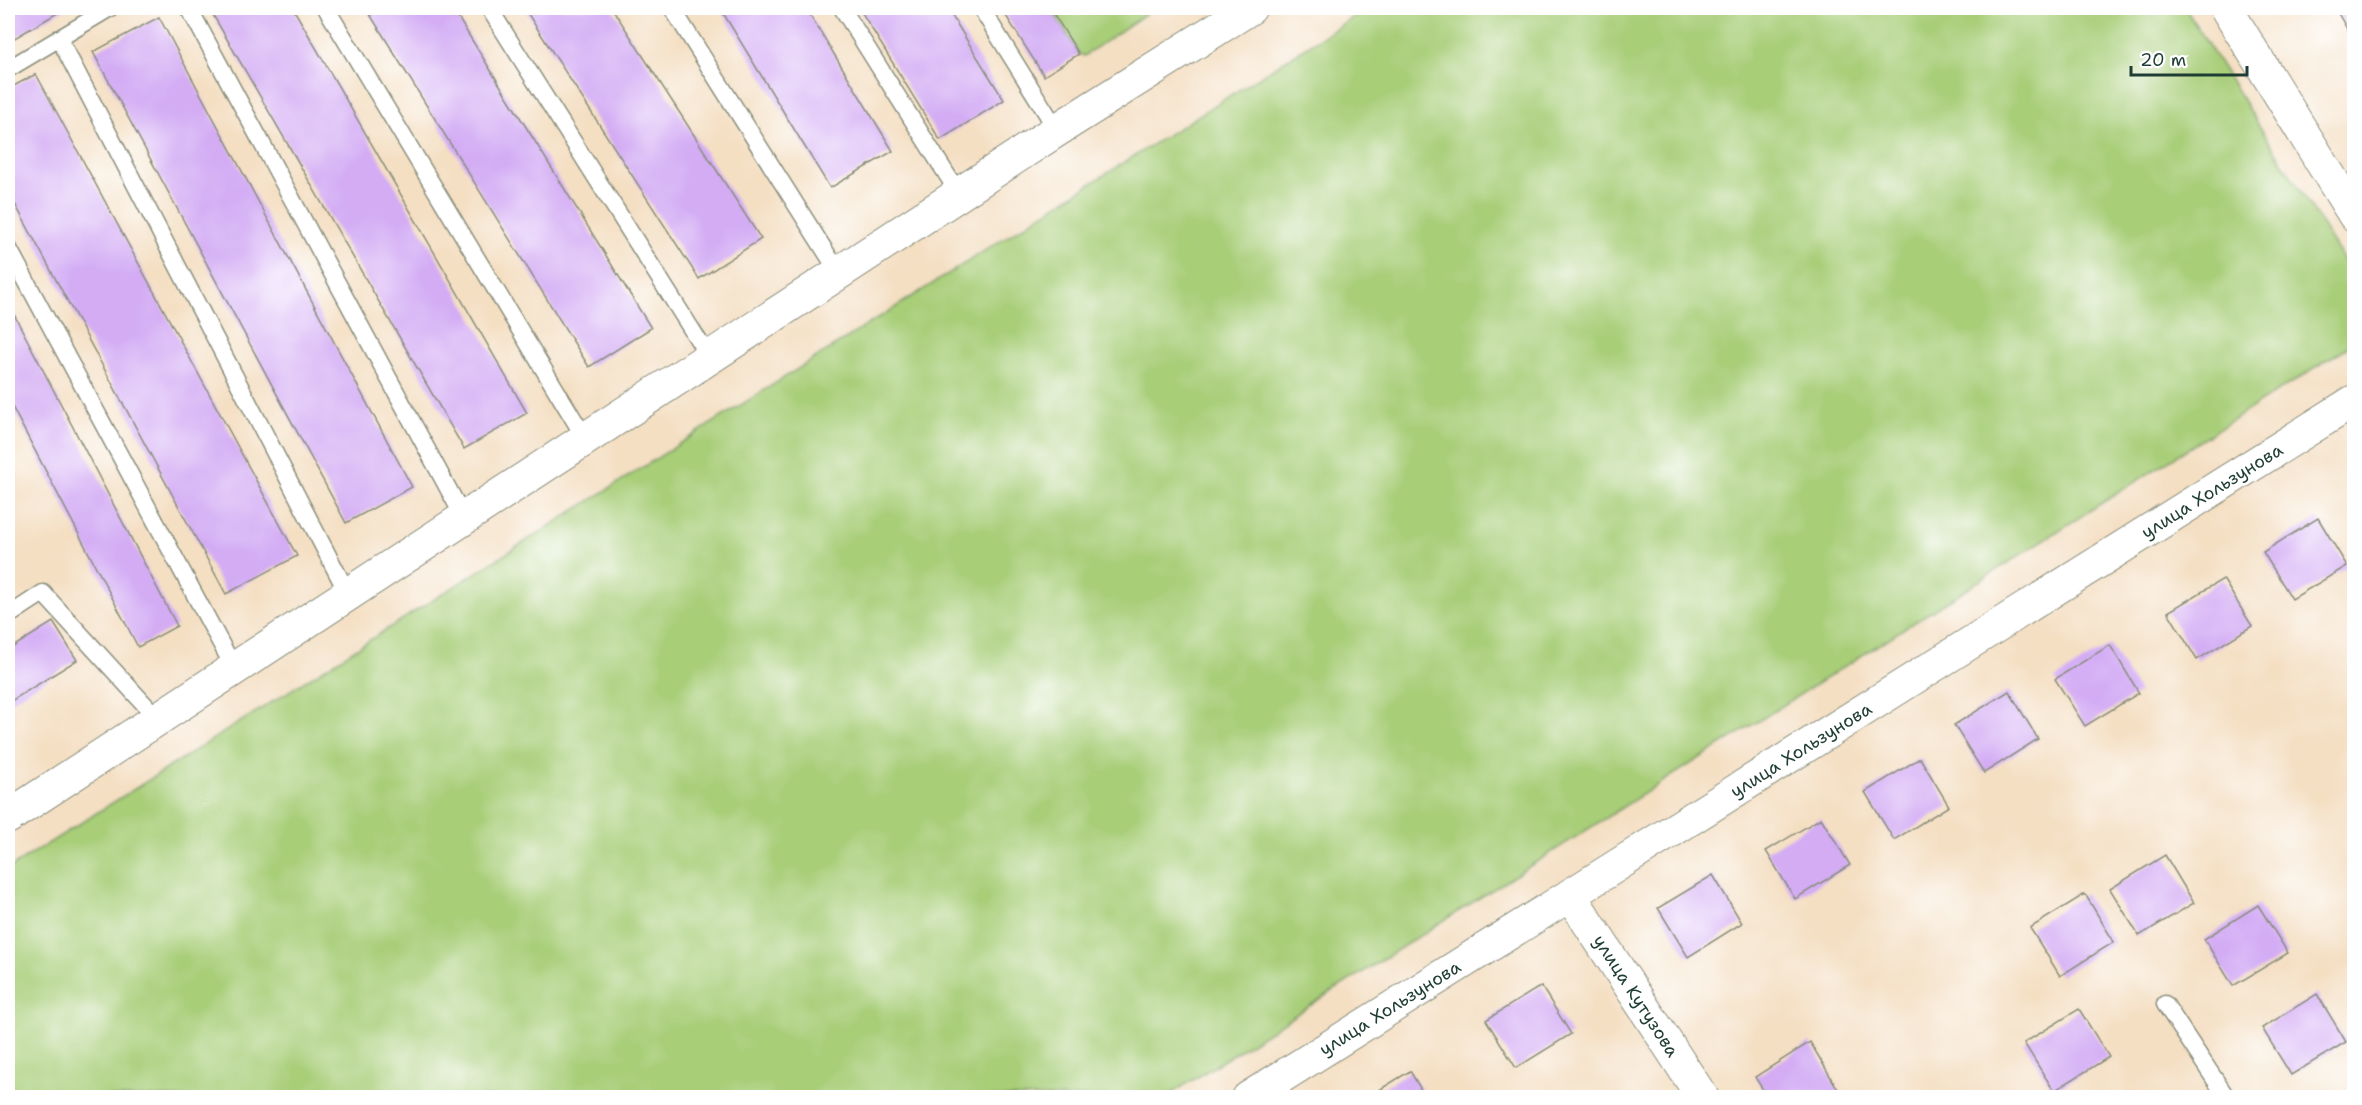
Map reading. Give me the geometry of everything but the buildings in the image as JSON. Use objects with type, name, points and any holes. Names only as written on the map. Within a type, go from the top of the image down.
[{"type":"main road","points":[[8,817],[1057,130],[1250,8]]},
{"type":"street","points":[[2226,8],[2355,215]]},
{"type":"street","name":"улица Хользунова","points":[[1248,1098],[2355,401]]},
{"type":"street","name":"улица Кутузова","points":[[1570,895],[1703,1098]]},
{"type":"lane","points":[[8,69],[110,8]]},
{"type":"lane","points":[[189,8],[464,518]]},
{"type":"lane","points":[[326,8],[585,438]]},
{"type":"lane","points":[[489,8],[709,357]]},
{"type":"lane","points":[[672,8],[839,273]]},
{"type":"lane","points":[[842,8],[959,194]]},
{"type":"lane","points":[[981,8],[1057,130]]},
{"type":"lane","points":[[59,38],[348,594]]},
{"type":"lane","points":[[8,247],[234,668]]},
{"type":"lane","points":[[9,610],[43,593],[158,718]]},
{"type":"lane","points":[[2165,1004],[2227,1098]]},
{"type":"green space","points":[[1050,8],[1154,8],[1084,56],[1079,54]]},
{"type":"green space","points":[[1368,8],[2185,8],[2354,276],[2354,343],[1166,1097],[8,1097],[8,869]]}]
